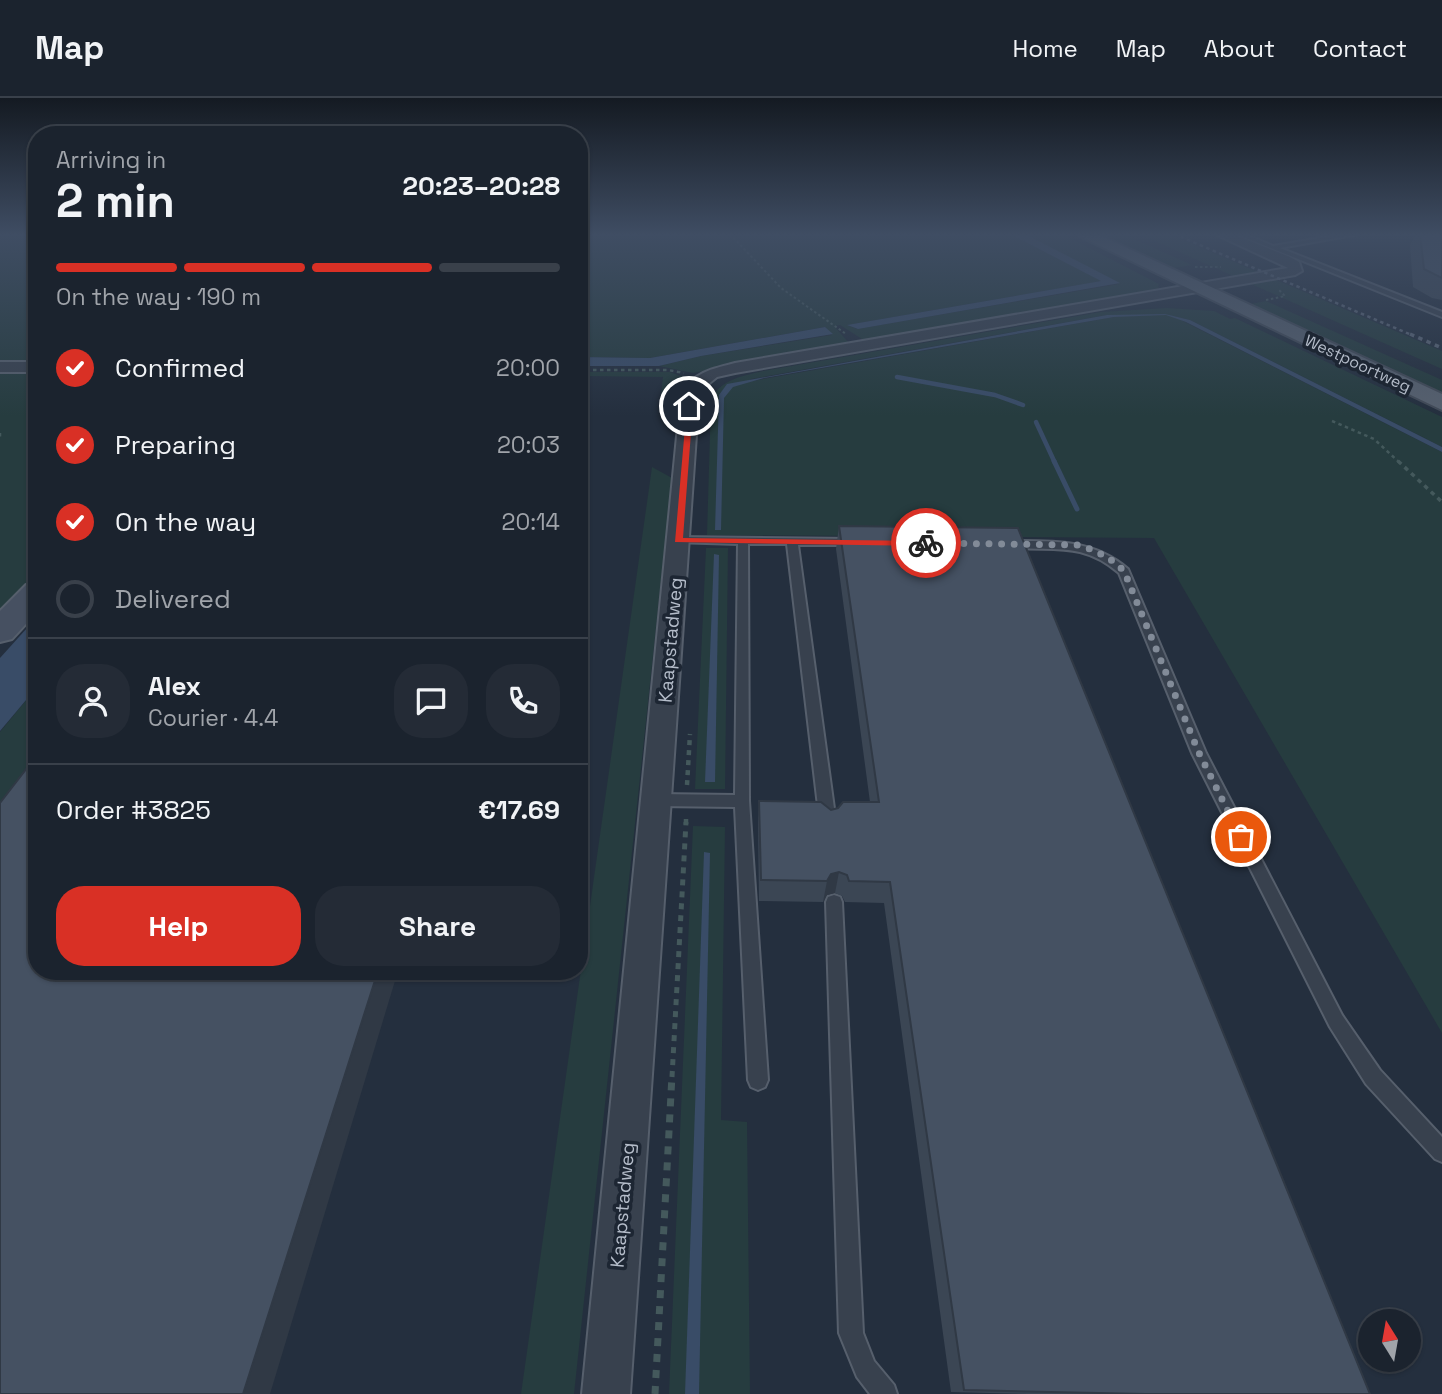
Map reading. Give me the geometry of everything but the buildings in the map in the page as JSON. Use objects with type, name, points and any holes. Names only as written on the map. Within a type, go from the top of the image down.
[{"type":"main road","name":"Westpoortweg","points":[[1201,294],[1442,402]]},
{"type":"street","points":[[703,378],[735,368],[1165,294]]},
{"type":"street","points":[[0,367],[28,367]]},
{"type":"street","name":"Kaapstadweg","points":[[606,1394],[672,800],[678,540],[689,406],[693,388],[703,378]]},
{"type":"street","points":[[0,631],[28,601]]},
{"type":"lane","points":[[1390,294],[1442,315]]},
{"type":"lane","points":[[678,540],[874,543]]},
{"type":"lane","points":[[743,541],[742,801],[758,1080]]},
{"type":"lane","points":[[792,542],[828,823]]},
{"type":"lane","points":[[996,544],[1078,545],[1113,560],[1124,571],[1199,753],[1336,1021],[1373,1077],[1442,1152]]},
{"type":"lane","points":[[672,800],[742,801]]},
{"type":"lane","points":[[834,902],[851,1333],[865,1369],[885,1394]]},
{"type":"path","points":[[790,294],[860,346]]},
{"type":"path","points":[[588,370],[668,370],[703,378]]},
{"type":"path","points":[[1332,421],[1374,439],[1442,502]]},
{"type":"path","points":[[0,433],[0,439]]},
{"type":"path","points":[[655,1394],[672,800],[690,732]]},
{"type":"green space","points":[[0,294],[28,294],[28,365],[0,365]]},
{"type":"green space","points":[[588,294],[1024,294],[848,325],[857,329],[1058,294],[1128,294],[870,340],[862,339],[840,325],[834,326],[849,343],[693,373],[659,366],[701,356],[832,335],[825,327],[650,358],[588,357]]},
{"type":"green space","points":[[1275,294],[1310,294],[1442,351],[1442,369]]},
{"type":"green space","points":[[1266,301],[1442,380],[1442,400],[1241,306]]},
{"type":"green space","points":[[1167,308],[1214,311],[1230,319],[1235,318],[1442,417],[1442,447],[1190,320],[1173,316],[1442,452],[1442,1033],[1154,538],[707,535],[711,399],[715,392],[727,383],[763,371],[1101,312]],"holes":[[[1107,315],[1136,315],[1114,317],[747,382],[751,379]]]},
{"type":"green space","points":[[0,369],[28,369],[28,592],[0,622]]},
{"type":"green space","points":[[588,372],[670,372],[684,377],[680,386],[679,404],[659,410],[663,377],[588,376]]},
{"type":"green space","points":[[652,467],[672,478],[574,1394],[521,1394],[580,980],[588,980],[588,920]]},
{"type":"green space","points":[[706,548],[728,548],[725,789],[695,789]]},
{"type":"green space","points":[[28,698],[28,802],[0,834],[0,732]]},
{"type":"green space","points":[[693,826],[725,827],[721,1120],[747,1122],[750,1394],[669,1394]]},
{"type":"water","points":[[1023,294],[1055,294],[858,329],[847,325]]},
{"type":"water","points":[[1165,314],[1190,320],[1442,447],[1442,452],[1186,322],[1166,315],[1114,317],[764,378],[733,387],[724,398],[721,530],[715,530],[719,395],[727,384],[1107,315]]},
{"type":"water","points":[[825,327],[833,334],[701,356],[659,366],[588,366],[588,357],[650,358]]},
{"type":"water","points":[[714,554],[719,555],[715,782],[705,782]]},
{"type":"water","points":[[28,627],[28,698],[0,731],[0,658]]},
{"type":"water","points":[[704,852],[710,853],[699,1394],[685,1394]]},
{"type":"waterway","points":[[897,377],[995,395],[1023,405]]},
{"type":"waterway","points":[[1036,422],[1055,463]]},
{"type":"waterway","points":[[1054,461],[1077,509]]},
{"type":"railway","points":[[1316,294],[1414,336]]},
{"type":"railway","points":[[1410,334],[1442,348]]},
{"type":"way so far","points":[[926,543],[1078,545],[1113,560],[1124,571],[1199,753],[1241,837]]},
{"type":"route","points":[[689,406],[678,540],[926,543]]}]
